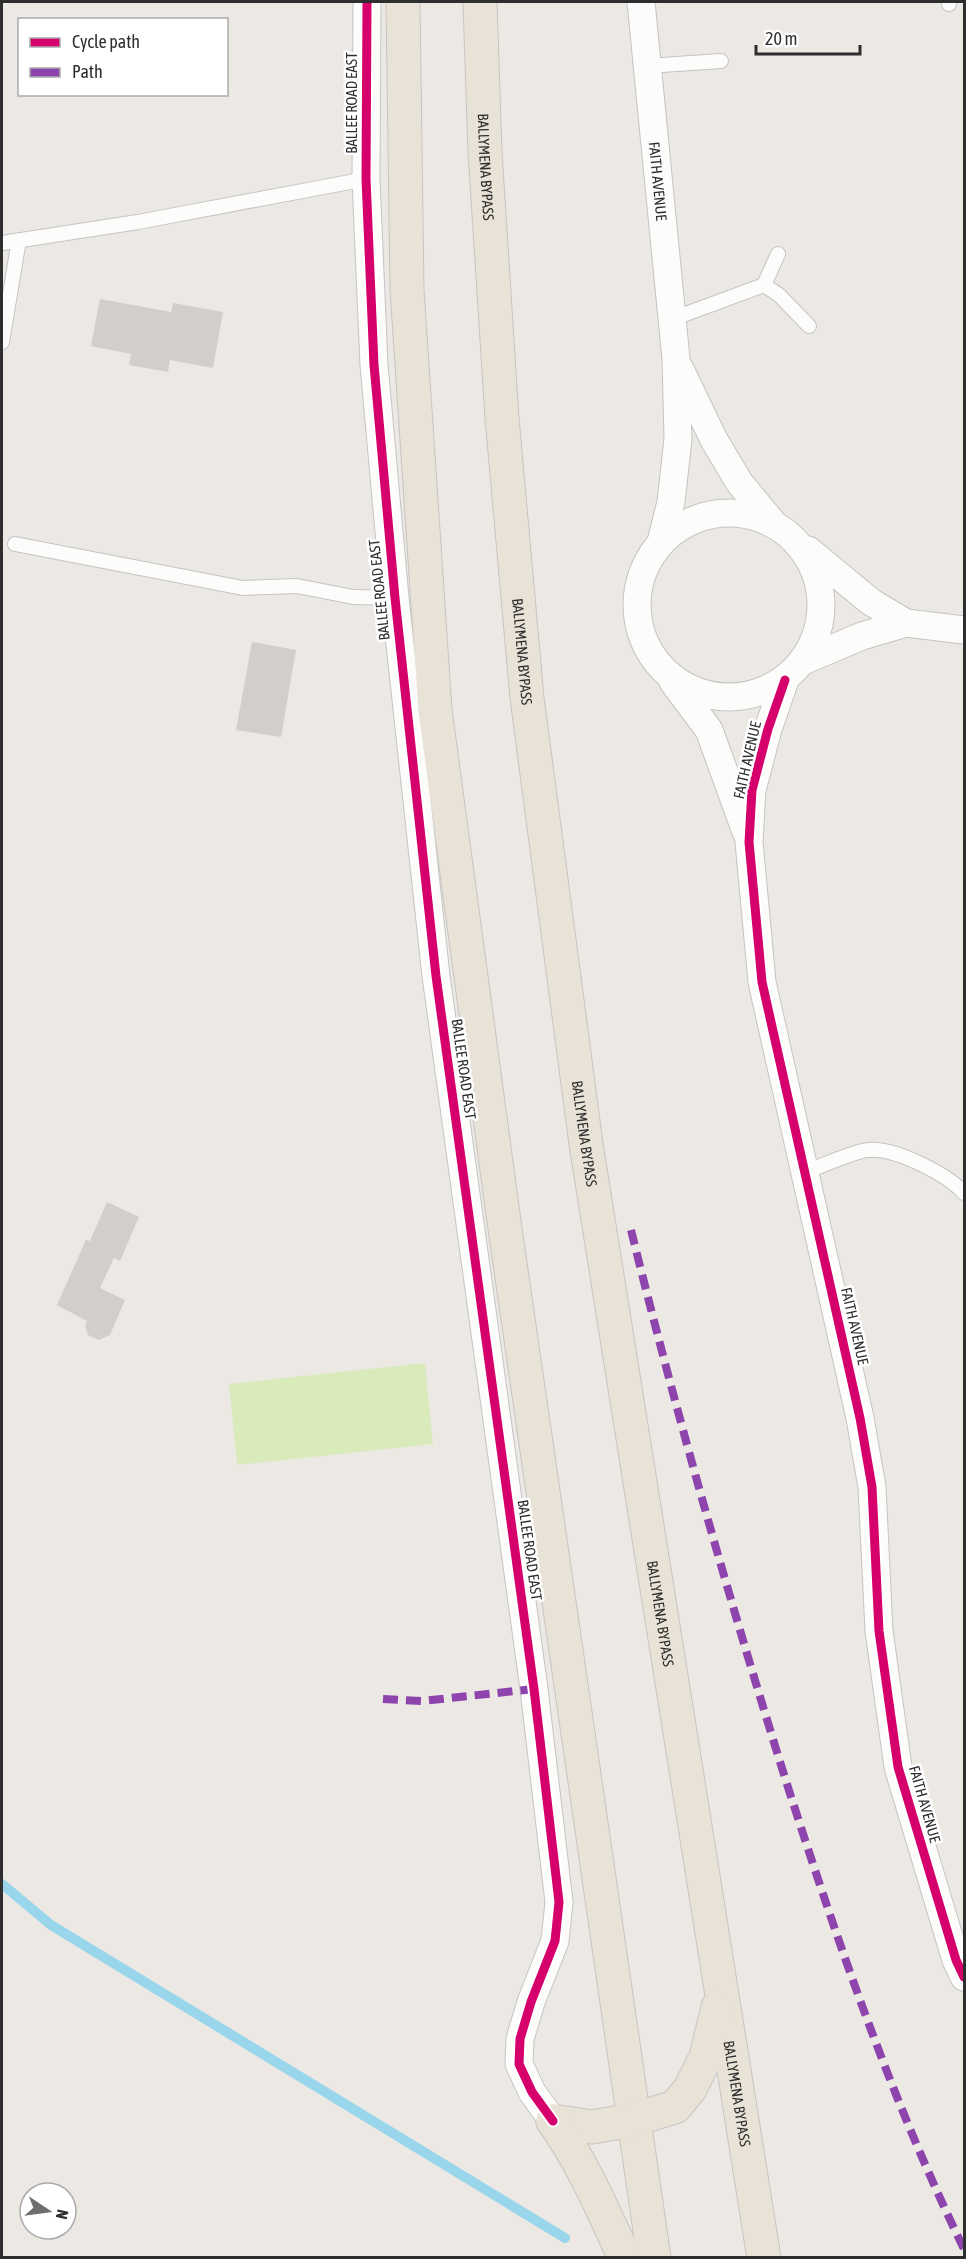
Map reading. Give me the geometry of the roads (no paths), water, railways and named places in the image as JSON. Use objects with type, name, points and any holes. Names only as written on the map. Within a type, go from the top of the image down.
[{"type":"highway","points":[[403,2],[407,290],[435,710],[507,1240],[632,2120],[654,2258]]},
{"type":"highway","name":"BALLYMENA BYPASS","points":[[480,2],[485,152],[502,418],[527,698],[586,1144],[764,2258]]},
{"type":"highway","points":[[553,2121],[592,2127],[632,2120],[675,2107],[690,2089],[706,2057],[722,1993]]},
{"type":"highway","points":[[553,2121],[567,2141],[601,2202],[625,2258]]},
{"type":"street","name":"BALLEE ROAD EAST","points":[[367,2],[366,179],[374,365],[394,598],[436,976],[556,1864],[559,1902],[555,1941],[531,2002],[520,2039],[519,2064],[532,2092],[553,2121]]},
{"type":"street","name":"FAITH AVENUE","points":[[641,2],[676,359],[678,439],[671,502],[660,542]]},
{"type":"street","name":"FAITH AVENUE","points":[[676,359],[714,440],[739,482],[772,522]]},
{"type":"street","points":[[906,623],[871,602],[772,522],[743,513],[713,513],[684,524],[660,542],[645,567],[637,595],[638,624],[648,651],[667,674],[688,688],[712,696],[738,698],[762,692],[794,670],[862,636],[906,623],[964,630]]},
{"type":"street","points":[[794,670],[816,639],[822,613],[821,588],[812,563],[798,542]]},
{"type":"street","name":"FAITH AVENUE","points":[[794,670],[768,729],[752,790],[749,842],[762,982],[860,1418],[872,1487],[879,1631],[898,1767],[956,1960],[964,1977]]},
{"type":"street","name":"FAITH AVENUE","points":[[667,674],[709,730],[749,842]]},
{"type":"lane","points":[[647,66],[721,61]]},
{"type":"lane","points":[[2,243],[138,222],[366,179]]},
{"type":"lane","points":[[2,342],[19,240]]},
{"type":"lane","points":[[672,319],[764,285],[778,254]]},
{"type":"lane","points":[[764,285],[779,295],[809,326]]},
{"type":"lane","points":[[15,544],[243,588],[297,586],[353,597],[394,598]]},
{"type":"lane","points":[[805,1172],[868,1150],[908,1157],[956,1184],[964,1193]]},
{"type":"waterway","points":[[2,1884],[51,1925],[565,2238]]}]
